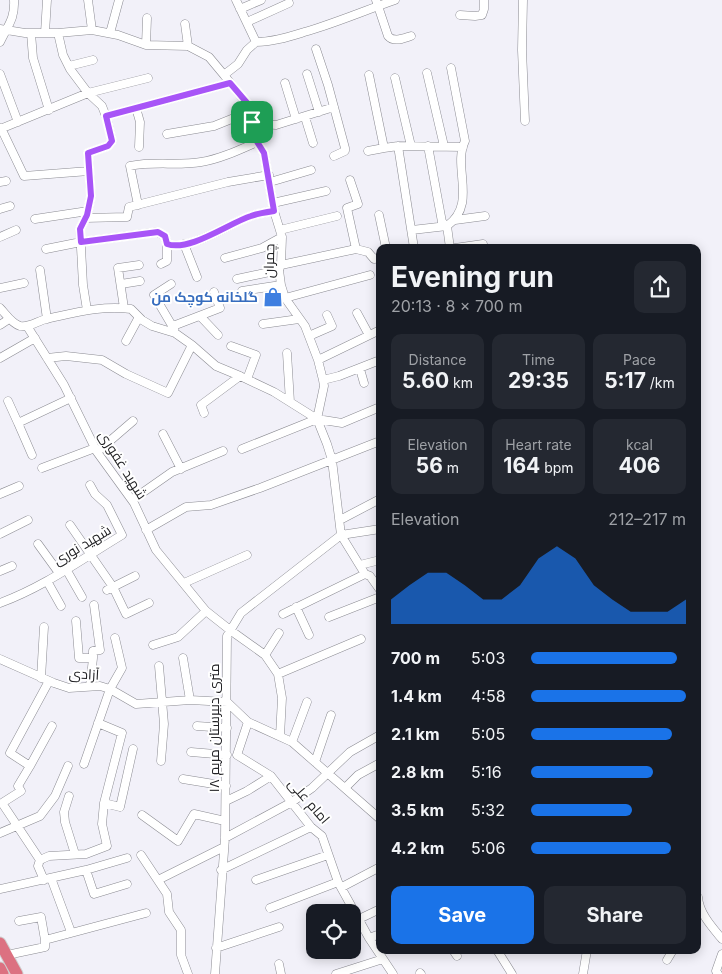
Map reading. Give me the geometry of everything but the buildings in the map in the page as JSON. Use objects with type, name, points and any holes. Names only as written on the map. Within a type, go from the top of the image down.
[{"type":"highway","points":[[0,943],[17,974]]},
{"type":"highway","points":[[0,968],[3,974]]},
{"type":"street","points":[[0,42],[3,30],[10,26],[14,11],[14,0]]},
{"type":"street","points":[[45,33],[47,0]]},
{"type":"street","points":[[88,0],[92,30]]},
{"type":"street","points":[[110,33],[119,0]]},
{"type":"street","points":[[236,0],[256,42]]},
{"type":"street","points":[[240,9],[261,0]]},
{"type":"street","points":[[224,75],[238,64],[247,50],[256,42],[268,42],[295,35],[334,23],[377,3],[395,0]]},
{"type":"street","points":[[460,15],[482,15],[484,0]]},
{"type":"street","points":[[523,0],[522,50],[525,121]]},
{"type":"street","points":[[246,22],[289,3]]},
{"type":"street","points":[[377,3],[390,39],[395,40],[411,36]]},
{"type":"street","points":[[146,44],[147,18]]},
{"type":"street","points":[[185,24],[188,46]]},
{"type":"street","name":"چمران","points":[[3,30],[30,33],[92,30],[110,33],[146,44],[188,46],[209,57],[248,104],[257,142],[264,153],[281,234],[281,285],[285,298],[305,326],[318,360],[324,386],[317,419]]},
{"type":"street","points":[[30,33],[33,58],[49,110]]},
{"type":"street","points":[[58,33],[62,55],[88,93],[102,106],[112,141],[108,146],[88,153],[91,196],[87,214],[80,229],[83,286],[87,310]]},
{"type":"street","points":[[316,49],[345,148],[342,154],[334,156]]},
{"type":"street","points":[[69,66],[93,60]]},
{"type":"street","points":[[451,68],[466,141],[462,147],[463,181],[461,206],[455,220]]},
{"type":"street","points":[[427,73],[444,146]]},
{"type":"street","points":[[0,74],[18,122]]},
{"type":"street","points":[[307,74],[319,112]]},
{"type":"street","points":[[369,75],[384,148]]},
{"type":"street","points":[[89,171],[24,176],[1,128],[88,93],[148,78]]},
{"type":"street","points":[[395,78],[412,146]]},
{"type":"street","points":[[106,116],[230,83]]},
{"type":"street","points":[[285,83],[296,119]]},
{"type":"street","points":[[252,122],[276,125],[334,107]]},
{"type":"street","points":[[136,108],[140,122],[139,147]]},
{"type":"street","points":[[167,134],[214,126],[249,112]]},
{"type":"street","points":[[305,117],[313,143]]},
{"type":"street","points":[[138,205],[130,166],[202,162],[234,152],[257,142]]},
{"type":"street","points":[[368,151],[398,146],[462,147]]},
{"type":"street","points":[[398,146],[414,244]]},
{"type":"street","points":[[428,146],[442,222],[446,226],[449,244]]},
{"type":"street","points":[[35,219],[87,214],[127,218],[129,207],[228,182],[270,179],[311,170]]},
{"type":"street","points":[[350,180],[358,204],[347,208],[356,249]]},
{"type":"street","points":[[167,244],[173,246],[195,241],[274,207],[326,191]]},
{"type":"street","points":[[0,209],[10,206]]},
{"type":"street","points":[[379,215],[385,244]]},
{"type":"street","points":[[225,258],[262,248],[281,234],[337,216]]},
{"type":"street","points":[[412,230],[446,226],[455,220],[485,216]]},
{"type":"street","points":[[0,237],[16,230]]},
{"type":"street","points":[[46,249],[81,242],[158,232],[165,236],[167,244],[167,261],[161,264]]},
{"type":"street","points":[[184,244],[197,277]]},
{"type":"street","points":[[237,279],[356,249],[368,252],[374,259],[376,259]]},
{"type":"street","points":[[124,308],[118,268],[139,265]]},
{"type":"street","points":[[40,270],[47,319]]},
{"type":"street","points":[[285,298],[370,275]]},
{"type":"street","points":[[121,284],[140,280]]},
{"type":"street","points":[[0,288],[24,283]]},
{"type":"street","points":[[171,284],[154,295],[177,334]]},
{"type":"street","points":[[242,291],[281,285]]},
{"type":"street","points":[[173,326],[220,308],[214,292]]},
{"type":"street","points":[[0,308],[9,319],[20,326],[27,326],[47,319],[87,310],[131,308],[139,317],[152,326],[177,334],[216,366],[274,392],[317,419],[342,423],[376,409]]},
{"type":"street","points":[[357,314],[369,335]]},
{"type":"street","points":[[309,336],[334,329],[327,315]]},
{"type":"street","points":[[200,316],[218,335]]},
{"type":"street","points":[[126,341],[139,317]]},
{"type":"street","points":[[0,325],[9,319]]},
{"type":"street","points":[[263,324],[299,319]]},
{"type":"street","name":"شهید غفوری","points":[[27,326],[71,398],[96,450],[132,500],[156,550],[206,611],[265,655]]},
{"type":"street","points":[[318,360],[376,332]]},
{"type":"street","points":[[0,358],[35,338]]},
{"type":"street","points":[[47,358],[66,356],[102,360],[126,374],[168,393],[192,345]]},
{"type":"street","points":[[204,413],[201,405],[244,377],[256,354],[231,346]]},
{"type":"street","points":[[287,353],[290,402]]},
{"type":"street","points":[[322,380],[360,369],[376,362]]},
{"type":"street","points":[[360,369],[364,383]]},
{"type":"street","points":[[18,423],[71,398]]},
{"type":"street","points":[[8,401],[32,455]]},
{"type":"street","points":[[242,450],[317,419]]},
{"type":"street","points":[[317,419],[328,444],[332,460],[341,535],[365,574],[370,576],[376,584]]},
{"type":"street","points":[[42,468],[96,450],[133,421]]},
{"type":"street","points":[[163,434],[181,468]]},
{"type":"street","points":[[146,530],[186,507],[211,505],[376,444]]},
{"type":"street","points":[[132,500],[172,472],[223,451]]},
{"type":"street","name":"شهید نوری","points":[[0,603],[15,598],[47,581],[122,535],[107,505],[95,494],[90,485]]},
{"type":"street","points":[[0,494],[19,486]]},
{"type":"street","points":[[340,520],[376,501]]},
{"type":"street","points":[[0,534],[28,520]]},
{"type":"street","points":[[70,525],[126,614],[149,604]]},
{"type":"street","points":[[341,535],[376,530]]},
{"type":"street","name":"۱۸ متری دبیرستان مریم","points":[[215,974],[221,870],[225,838],[227,636],[241,613],[341,535]]},
{"type":"street","points":[[38,544],[63,571],[82,597]]},
{"type":"street","points":[[184,583],[247,555]]},
{"type":"street","points":[[360,565],[376,561]]},
{"type":"street","points":[[0,571],[12,566]]},
{"type":"street","points":[[283,614],[365,574]]},
{"type":"street","points":[[110,589],[135,576]]},
{"type":"street","points":[[47,581],[61,606]]},
{"type":"street","points":[[329,617],[376,599]]},
{"type":"street","points":[[90,686],[93,651],[100,650],[94,605]]},
{"type":"street","points":[[296,607],[309,635]]},
{"type":"street","points":[[153,646],[178,637],[206,611]]},
{"type":"street","points":[[76,621],[79,658],[93,658]]},
{"type":"street","points":[[30,766],[10,753],[45,679],[44,627]]},
{"type":"street","points":[[279,633],[265,655],[278,674],[282,698],[280,736]]},
{"type":"street","points":[[84,764],[110,689],[122,668],[115,638]]},
{"type":"street","points":[[278,674],[361,639]]},
{"type":"street","points":[[183,658],[190,700]]},
{"type":"street","name":"آزادی","points":[[0,659],[69,688],[100,686],[110,689],[136,704],[190,700],[227,702]]},
{"type":"street","points":[[159,666],[164,703],[161,761]]},
{"type":"street","points":[[227,702],[248,722],[292,742],[376,815]]},
{"type":"street","points":[[292,742],[307,702]]},
{"type":"street","points":[[315,762],[331,715]]},
{"type":"street","name":"امام علی","points":[[248,722],[238,755],[272,777],[312,827],[322,836],[340,884],[351,904]]},
{"type":"street","points":[[71,932],[48,879],[38,866],[40,860],[49,856],[86,854],[107,846],[102,824],[104,803],[122,733],[98,723]]},
{"type":"street","points":[[40,860],[1,804],[21,791],[18,786],[52,726]]},
{"type":"street","points":[[197,726],[227,728]]},
{"type":"street","points":[[225,838],[292,802],[312,788],[350,752],[376,737]]},
{"type":"street","points":[[104,803],[120,807],[132,748]]},
{"type":"street","points":[[191,752],[227,755]]},
{"type":"street","points":[[0,833],[40,816],[55,796],[68,766]]},
{"type":"street","points":[[345,788],[358,775],[376,766]]},
{"type":"street","points":[[226,800],[272,777]]},
{"type":"street","points":[[183,779],[226,786]]},
{"type":"street","points":[[69,796],[64,812],[64,822],[75,854]]},
{"type":"street","points":[[142,815],[178,841],[194,814],[225,821]]},
{"type":"street","points":[[221,870],[312,827]]},
{"type":"street","points":[[158,880],[224,847]]},
{"type":"street","points":[[141,854],[167,894],[169,912],[181,930],[181,955],[188,974]]},
{"type":"street","points":[[256,880],[328,855]]},
{"type":"street","points":[[0,889],[86,870],[128,858]]},
{"type":"street","points":[[270,908],[340,884],[376,869]]},
{"type":"street","points":[[86,870],[94,894],[127,884]]},
{"type":"street","points":[[701,907],[721,937]]},
{"type":"street","points":[[361,918],[376,911]]},
{"type":"street","points":[[45,940],[146,913]]},
{"type":"street","points":[[7,955],[45,947],[41,917],[19,921]]},
{"type":"street","name":"امام علی","points":[[361,921],[376,948]]},
{"type":"street","points":[[216,948],[279,928]]},
{"type":"street","points":[[369,938],[376,935]]},
{"type":"street","name":"امام علی","points":[[380,954],[393,974]]},
{"type":"street","points":[[500,954],[512,974]]},
{"type":"street","points":[[583,974],[586,954]]},
{"type":"street","points":[[667,960],[671,954]]},
{"type":"street","points":[[718,974],[716,972],[722,954]]},
{"type":"street","points":[[336,974],[383,959]]},
{"type":"street","points":[[279,964],[281,974]]},
{"type":"place","name":"گلخانه کوچک من","points":[[273,297]]},
{"type":"route","points":[[230,83],[248,104],[252,122],[256,140],[264,153],[274,211],[251,216],[195,241],[173,246],[167,244],[165,236],[158,232],[81,242],[80,229],[87,215],[91,196],[88,153],[108,146],[112,141],[106,116],[230,83]]}]
